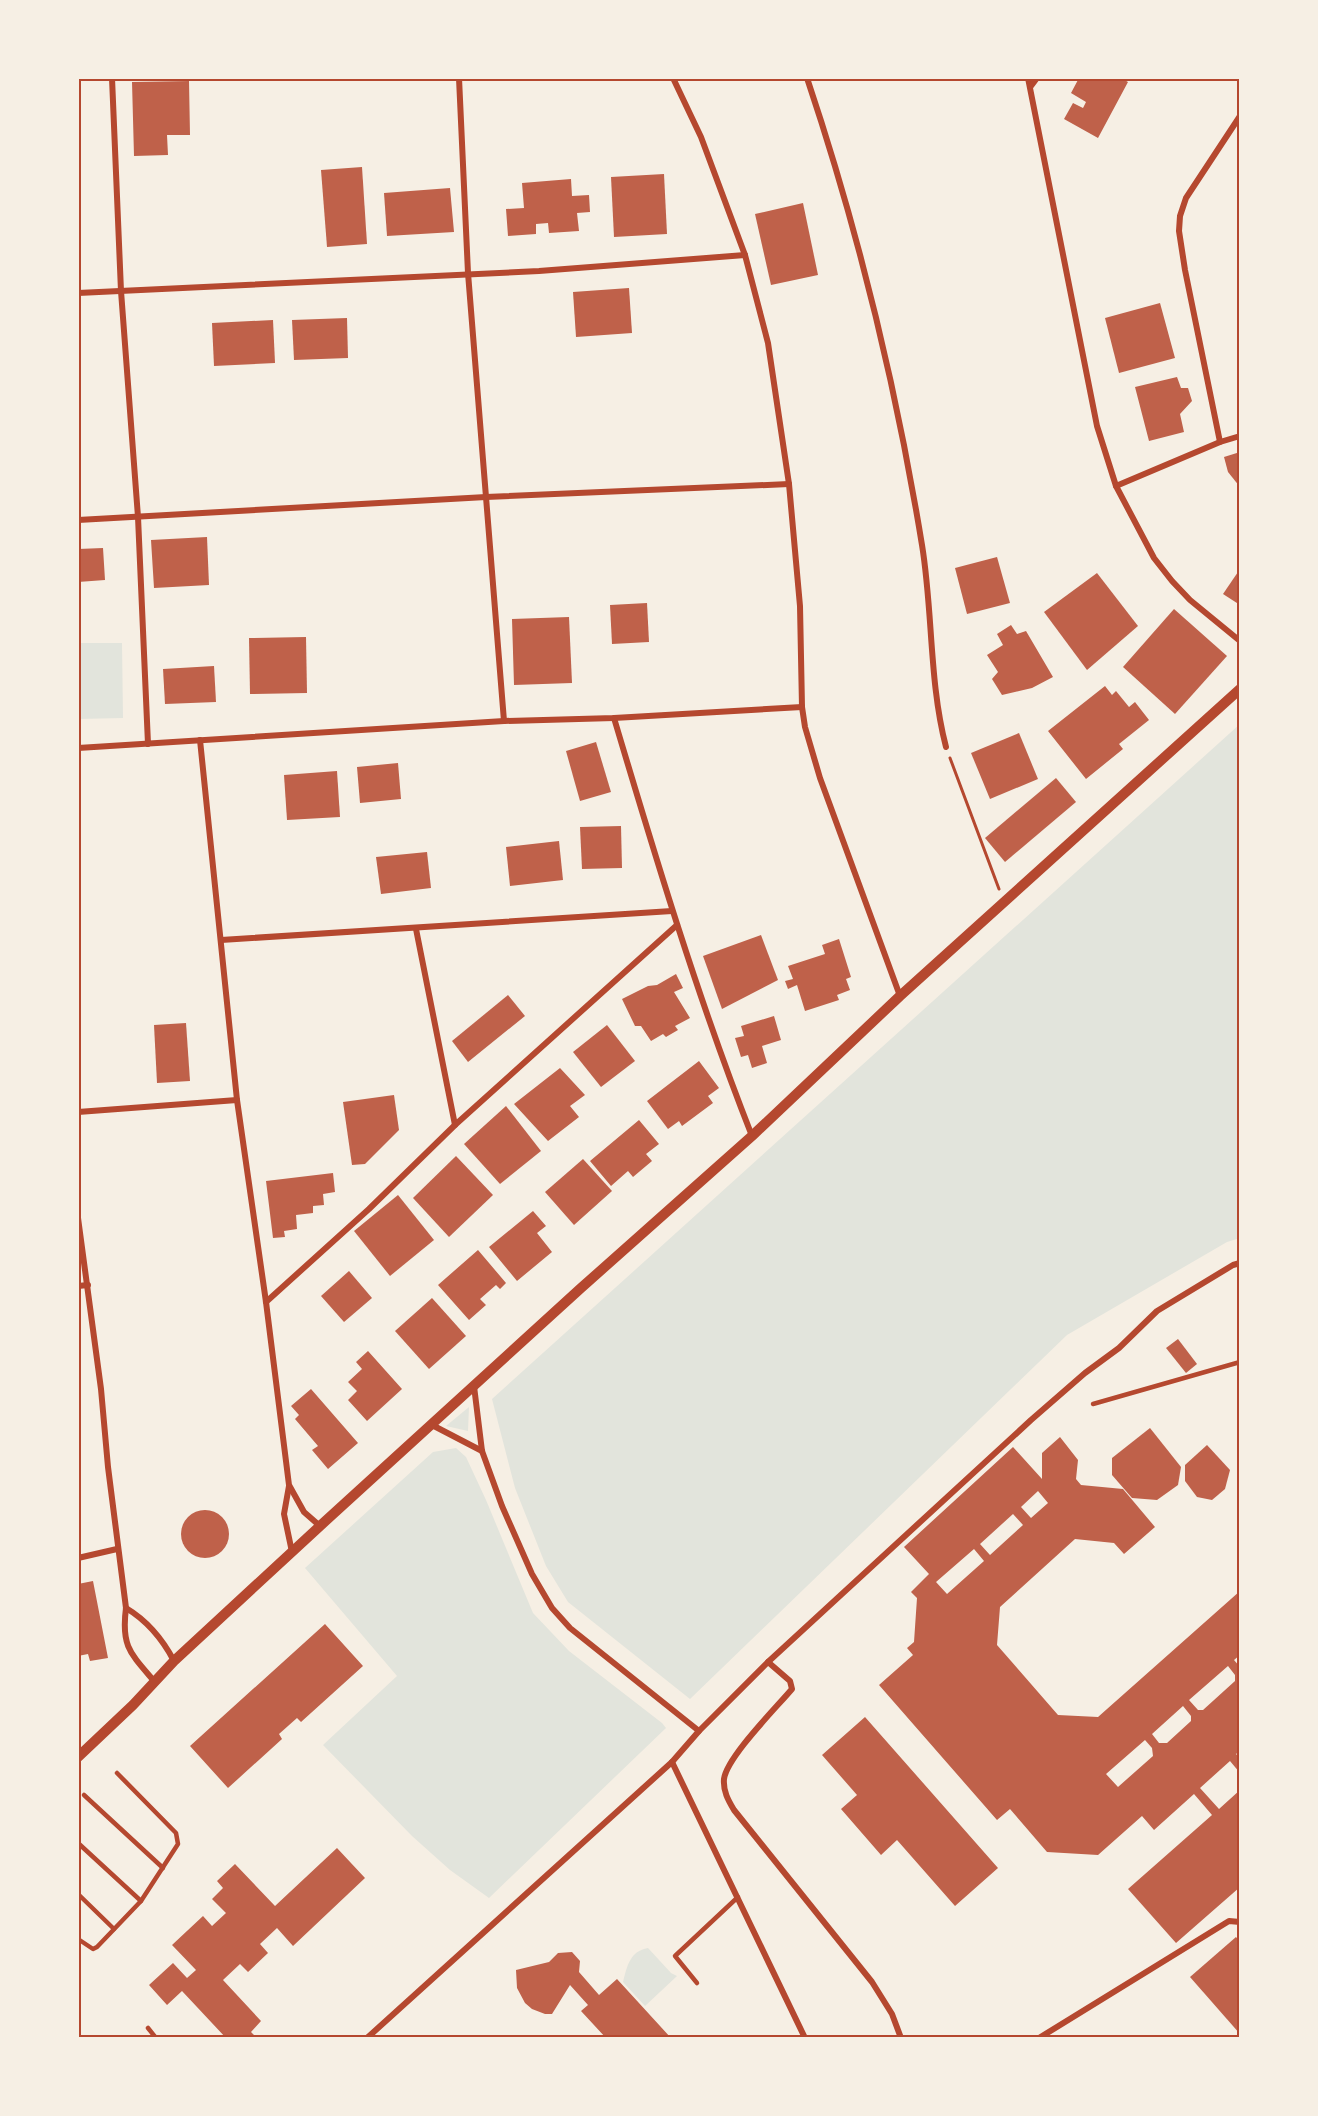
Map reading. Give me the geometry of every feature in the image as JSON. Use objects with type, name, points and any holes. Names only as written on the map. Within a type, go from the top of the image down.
[{"type":"street","points":[[112,78],[121,291],[138,517],[148,744]]},
{"type":"street","points":[[459,78],[468,273],[504,721]]},
{"type":"street","points":[[673,78],[700,137],[745,255],[768,343],[789,484],[800,606],[802,707],[809,744],[900,996]]},
{"type":"street","points":[[807,78],[859,245],[909,469],[923,551],[938,713],[946,747]]},
{"type":"street","points":[[1028,78],[1097,426],[1116,486],[1154,558],[1172,581],[1190,600],[1240,641]]},
{"type":"street","points":[[1030,86],[1037,78]]},
{"type":"street","points":[[1220,442],[1179,231],[1180,216],[1186,198],[1240,116]]},
{"type":"street","points":[[78,293],[539,271],[745,255]]},
{"type":"street","points":[[1116,486],[1220,442],[1240,436]]},
{"type":"street","points":[[78,520],[486,497],[789,484]]},
{"type":"street","points":[[78,1757],[133,1705],[174,1661],[320,1526],[752,1136],[900,996],[1240,689]]},
{"type":"street","points":[[78,748],[504,721],[614,718],[802,707]]},
{"type":"street","points":[[614,718],[672,911],[752,1136]]},
{"type":"street","points":[[200,740],[237,1100],[289,1485],[284,1514],[292,1552]]},
{"type":"street","points":[[221,940],[672,911]]},
{"type":"street","points":[[266,1302],[369,1209],[456,1125],[677,925]]},
{"type":"street","points":[[416,929],[456,1125]]},
{"type":"street","points":[[78,1112],[237,1100]]},
{"type":"street","points":[[78,1218],[101,1389],[117,1550],[126,1608],[125,1641],[130,1652],[154,1681]]},
{"type":"street","points":[[367,2038],[672,1761],[768,1662],[989,1457],[1085,1373],[1119,1348],[1157,1311],[1240,1263]]},
{"type":"street","points":[[78,1286],[88,1285]]},
{"type":"street","points":[[474,1386],[482,1451],[520,1550],[552,1608],[570,1628],[699,1731]]},
{"type":"street","points":[[432,1425],[482,1451]]},
{"type":"street","points":[[289,1485],[304,1512],[320,1526]]},
{"type":"street","points":[[78,1558],[117,1550]]},
{"type":"street","points":[[126,1608],[140,1616],[162,1642],[174,1661]]},
{"type":"street","points":[[768,1662],[790,1681],[792,1689],[740,1750],[729,1768],[724,1777],[724,1788],[728,1800],[872,1982],[892,2014],[901,2038]]},
{"type":"street","points":[[672,1761],[806,2038]]},
{"type":"street","points":[[1039,2038],[1229,1921],[1240,1922]]},
{"type":"lane","points":[[1093,1404],[1240,1362]]},
{"type":"lane","points":[[78,1939],[93,1949],[97,1947],[141,1901],[178,1844],[176,1833],[117,1773]]},
{"type":"lane","points":[[84,1796],[163,1868]]},
{"type":"lane","points":[[78,1843],[141,1901]]},
{"type":"lane","points":[[78,1894],[114,1929]]},
{"type":"lane","points":[[697,1983],[675,1956],[738,1897]]},
{"type":"lane","points":[[148,2028],[156,2038]]},
{"type":"path","points":[[946,747],[1004,902]]},
{"type":"shaded area","points":[[78,643],[122,643],[123,718],[78,719]]},
{"type":"shaded area","points":[[1240,724],[1240,1238],[1227,1242],[1067,1335],[690,1699],[568,1602],[546,1566],[515,1488],[492,1399]]},
{"type":"shaded area","points":[[469,1407],[468,1431],[446,1426]]},
{"type":"shaded area","points":[[456,1448],[466,1457],[533,1613],[569,1651],[666,1728],[489,1898],[450,1870],[412,1836],[323,1745],[397,1676],[305,1568],[433,1452]]},
{"type":"shaded area","points":[[648,1948],[671,1973],[677,1976],[645,2006],[623,1982],[633,1956]]},
{"type":"building","points":[[1079,78],[1121,78],[1128,82],[1098,138],[1064,119],[1073,103],[1083,108],[1086,102],[1071,93]]},
{"type":"building","points":[[189,81],[190,135],[167,135],[168,155],[134,156],[132,82]]},
{"type":"building","points":[[362,167],[367,244],[327,247],[321,170]]},
{"type":"building","points":[[664,174],[667,234],[614,237],[611,177]]},
{"type":"building","points":[[571,179],[572,196],[589,195],[590,212],[577,213],[579,231],[549,233],[548,223],[536,224],[536,234],[508,236],[506,209],[524,208],[522,183]]},
{"type":"building","points":[[450,188],[454,232],[387,236],[384,193]]},
{"type":"building","points":[[803,203],[818,275],[771,285],[755,214]]},
{"type":"building","points":[[629,288],[632,333],[576,337],[573,292]]},
{"type":"building","points":[[1160,303],[1175,358],[1119,373],[1105,318]]},
{"type":"building","points":[[347,318],[348,358],[294,360],[292,320]]},
{"type":"building","points":[[273,320],[275,363],[214,366],[212,323]]},
{"type":"building","points":[[1177,377],[1181,388],[1188,388],[1192,401],[1180,414],[1184,432],[1149,441],[1135,387]]},
{"type":"building","points":[[1240,452],[1240,487],[1228,472],[1224,457]]},
{"type":"building","points":[[207,537],[209,585],[154,588],[151,540]]},
{"type":"building","points":[[103,548],[105,580],[78,582],[78,549]]},
{"type":"building","points":[[997,557],[1010,603],[967,614],[955,568]]},
{"type":"building","points":[[1240,569],[1240,605],[1223,594]]},
{"type":"building","points":[[1097,573],[1138,626],[1087,670],[1044,612]]},
{"type":"building","points":[[647,603],[649,642],[612,644],[610,605]]},
{"type":"building","points":[[1174,609],[1227,656],[1175,714],[1123,667]]},
{"type":"building","points":[[569,617],[572,683],[514,685],[512,619]]},
{"type":"building","points":[[1011,625],[1017,634],[1026,631],[1053,677],[1032,688],[1002,695],[992,679],[998,672],[987,655],[1003,645],[997,634]]},
{"type":"building","points":[[306,637],[307,693],[250,694],[249,638]]},
{"type":"building","points":[[214,666],[216,702],[165,704],[163,669]]},
{"type":"building","points":[[1105,686],[1112,695],[1116,691],[1129,707],[1135,702],[1149,720],[1119,744],[1123,749],[1086,779],[1048,731]]},
{"type":"building","points":[[1019,733],[1038,779],[990,799],[971,753]]},
{"type":"building","points":[[596,742],[611,792],[580,801],[566,751]]},
{"type":"building","points":[[398,763],[401,799],[360,803],[357,767]]},
{"type":"building","points":[[337,771],[340,817],[287,820],[284,775]]},
{"type":"building","points":[[1056,778],[1076,802],[1005,862],[985,838]]},
{"type":"building","points":[[621,826],[622,868],[582,869],[580,827]]},
{"type":"building","points":[[559,841],[563,880],[510,886],[506,847]]},
{"type":"building","points":[[427,852],[431,888],[381,894],[376,857]]},
{"type":"building","points":[[761,935],[778,980],[722,1009],[703,956]]},
{"type":"building","points":[[839,939],[851,977],[846,979],[850,990],[837,995],[839,1000],[805,1011],[797,985],[788,989],[785,981],[793,979],[788,966],[825,954],[822,945]]},
{"type":"building","points":[[676,974],[683,988],[674,992],[690,1018],[675,1026],[678,1030],[666,1037],[663,1034],[651,1041],[641,1026],[635,1026],[622,999],[648,986],[657,985]]},
{"type":"building","points":[[508,995],[525,1016],[468,1062],[452,1041]]},
{"type":"building","points":[[774,1016],[781,1040],[762,1046],[767,1063],[752,1068],[748,1055],[741,1057],[735,1038],[744,1036],[741,1026]]},
{"type":"building","points":[[186,1023],[190,1081],[157,1083],[154,1025]]},
{"type":"building","points":[[607,1025],[635,1061],[601,1087],[573,1052]]},
{"type":"building","points":[[699,1061],[719,1088],[708,1096],[713,1103],[682,1126],[679,1121],[668,1129],[647,1101]]},
{"type":"building","points":[[560,1068],[585,1095],[570,1106],[579,1117],[548,1141],[514,1104]]},
{"type":"building","points":[[394,1095],[399,1130],[365,1164],[352,1165],[343,1102]]},
{"type":"building","points":[[506,1106],[541,1151],[500,1184],[464,1144]]},
{"type":"building","points":[[639,1120],[659,1144],[646,1154],[652,1161],[633,1177],[628,1171],[611,1186],[590,1161]]},
{"type":"building","points":[[456,1156],[493,1195],[449,1237],[413,1198]]},
{"type":"building","points":[[583,1159],[612,1191],[574,1225],[545,1192]]},
{"type":"building","points":[[333,1173],[335,1192],[323,1194],[324,1205],[313,1206],[313,1213],[296,1215],[297,1229],[284,1231],[285,1237],[273,1238],[266,1181]]},
{"type":"building","points":[[398,1195],[434,1240],[390,1276],[354,1231]]},
{"type":"building","points":[[533,1211],[546,1226],[537,1233],[552,1252],[517,1281],[489,1247]]},
{"type":"building","points":[[478,1250],[506,1283],[500,1289],[496,1285],[480,1299],[486,1305],[469,1320],[438,1285]]},
{"type":"building","points":[[349,1271],[372,1298],[344,1322],[321,1296]]},
{"type":"building","points":[[432,1298],[466,1336],[429,1369],[395,1331]]},
{"type":"building","points":[[1178,1339],[1197,1364],[1186,1373],[1166,1348]]},
{"type":"building","points":[[368,1351],[402,1389],[367,1421],[348,1400],[357,1391],[348,1382],[362,1369],[356,1362]]},
{"type":"building","points":[[311,1389],[358,1443],[328,1469],[312,1450],[318,1446],[295,1419],[299,1415],[291,1406]]},
{"type":"building","points":[[1150,1428],[1181,1467],[1178,1485],[1157,1500],[1132,1498],[1112,1475],[1112,1458]]},
{"type":"building","points":[[1060,1437],[1078,1460],[1076,1479],[1081,1485],[1123,1489],[1155,1527],[1124,1554],[1114,1543],[1075,1539],[1000,1607],[997,1645],[1058,1715],[1098,1717],[1240,1591],[1240,1655],[1234,1660],[1240,1667],[1240,1751],[1236,1754],[1240,1758],[1240,1773],[1230,1761],[1200,1788],[1219,1809],[1240,1790],[1240,1887],[1176,1943],[1128,1889],[1212,1815],[1194,1794],[1154,1830],[1142,1816],[1098,1855],[1047,1852],[1010,1809],[997,1820],[879,1685],[913,1655],[907,1648],[914,1642],[917,1598],[911,1592],[929,1574],[904,1547],[1013,1447],[1042,1479],[1042,1453]],"holes":[[[1038,1491],[1048,1503],[1031,1518],[1021,1507]],[[1013,1514],[1023,1525],[990,1555],[980,1544]],[[974,1549],[984,1561],[947,1594],[936,1582]],[[1228,1666],[1235,1675],[1235,1681],[1203,1710],[1198,1710],[1189,1700]],[[1183,1706],[1191,1716],[1191,1721],[1167,1743],[1159,1743],[1152,1734]],[[1145,1740],[1152,1748],[1153,1756],[1118,1787],[1106,1774]]]},
{"type":"building","points":[[1207,1445],[1230,1470],[1225,1489],[1212,1500],[1197,1497],[1185,1481],[1185,1465]]},
{"type":"building","points":[[200,1510],[210,1510],[222,1517],[229,1529],[229,1539],[222,1551],[210,1558],[200,1558],[185,1547],[181,1539],[181,1529],[192,1514]]},
{"type":"building","points":[[93,1581],[108,1658],[90,1661],[88,1654],[78,1656],[78,1584]]},
{"type":"building","points":[[325,1624],[363,1666],[301,1722],[297,1718],[279,1734],[282,1739],[228,1788],[190,1746]]},
{"type":"building","points":[[865,1717],[998,1868],[955,1906],[897,1840],[881,1855],[841,1809],[857,1795],[822,1755]]},
{"type":"building","points":[[337,1848],[365,1878],[293,1946],[277,1928],[260,1944],[268,1953],[248,1972],[240,1964],[223,1980],[261,2021],[251,2032],[257,2038],[226,2038],[182,1991],[167,2005],[149,1985],[173,1963],[187,1978],[196,1970],[172,1945],[203,1916],[212,1926],[226,1913],[212,1899],[223,1888],[217,1881],[235,1864],[275,1906]]},
{"type":"building","points":[[1236,1937],[1240,1942],[1240,2034],[1190,1977]]},
{"type":"building","points":[[572,1952],[580,1961],[579,1972],[599,1995],[617,1979],[671,2038],[606,2038],[581,2011],[588,2005],[570,1985],[552,2014],[532,2009],[525,2003],[517,1988],[516,1970],[549,1962],[558,1953]]}]
